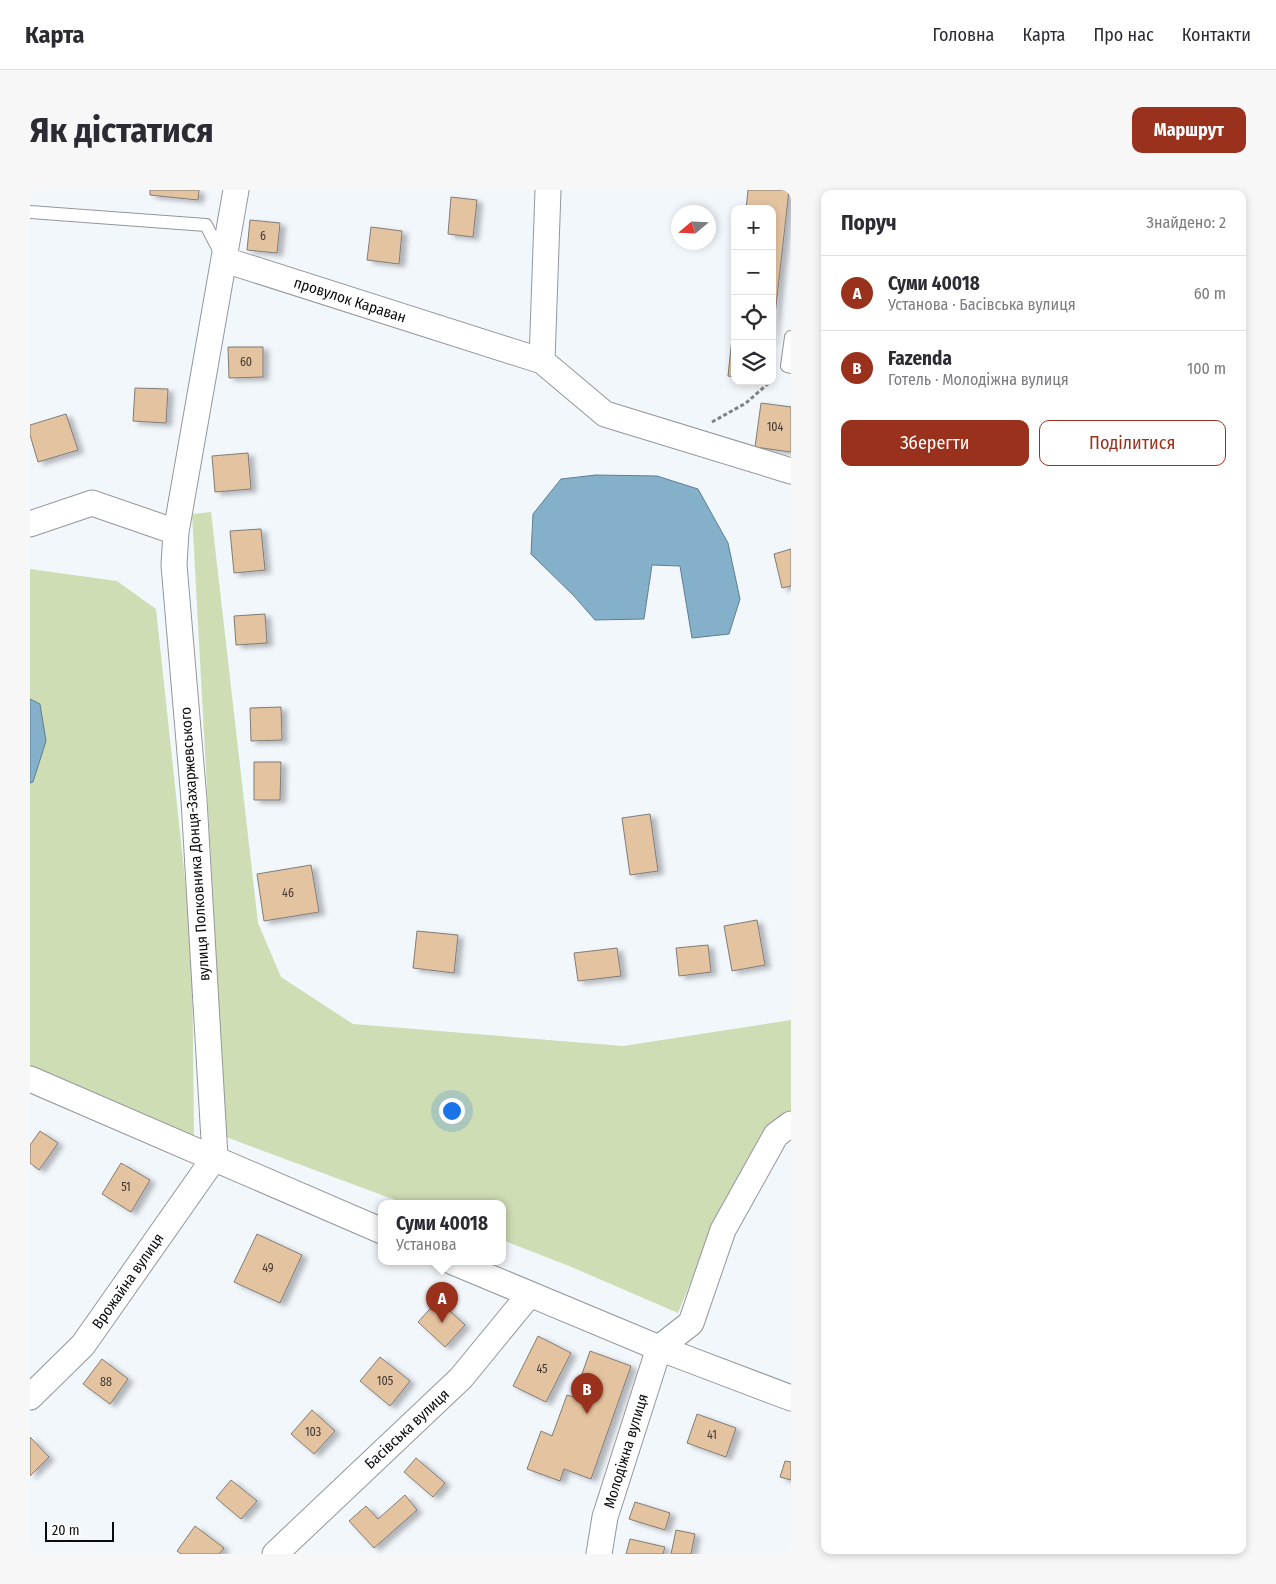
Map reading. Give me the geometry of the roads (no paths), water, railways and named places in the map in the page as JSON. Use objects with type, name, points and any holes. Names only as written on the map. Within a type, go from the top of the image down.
[{"type":"street","points":[[225,260],[236,190]]},
{"type":"street","points":[[542,361],[548,190]]},
{"type":"street","name":"провулок Караван","points":[[225,260],[542,361],[605,414],[789,470]]},
{"type":"street","name":"вулиця Полковника Донця-Захаржевського","points":[[215,1157],[194,800],[174,565],[176,532],[225,260]]},
{"type":"street","points":[[30,524],[92,503],[176,532]]},
{"type":"street","points":[[30,1080],[215,1157],[378,1228]]},
{"type":"street","points":[[658,1348],[691,1323],[723,1230],[776,1136],[791,1124]]},
{"type":"street","name":"Врожайна вулиця","points":[[30,1397],[83,1345],[215,1157]]},
{"type":"street","points":[[460,1265],[658,1348],[791,1398]]},
{"type":"street","name":"Басівська вулиця","points":[[275,1554],[461,1378],[529,1295]]},
{"type":"street","name":"Молодіжна вулиця","points":[[598,1554],[606,1517],[658,1348]]},
{"type":"lane","points":[[30,212],[206,225],[225,260]]},
{"type":"lane","points":[[791,337],[787,366],[791,367]]},
{"type":"water","points":[[596,475],[657,476],[698,489],[728,543],[740,599],[729,634],[692,638],[680,566],[652,565],[644,619],[595,620],[574,596],[531,554],[533,514],[561,479]]},
{"type":"water","points":[[30,699],[40,704],[46,741],[33,782],[30,783]]},
{"type":"place","name":"Суми 40018","points":[[442,1323]]},
{"type":"place","name":"Fazenda","points":[[587,1414]]}]
